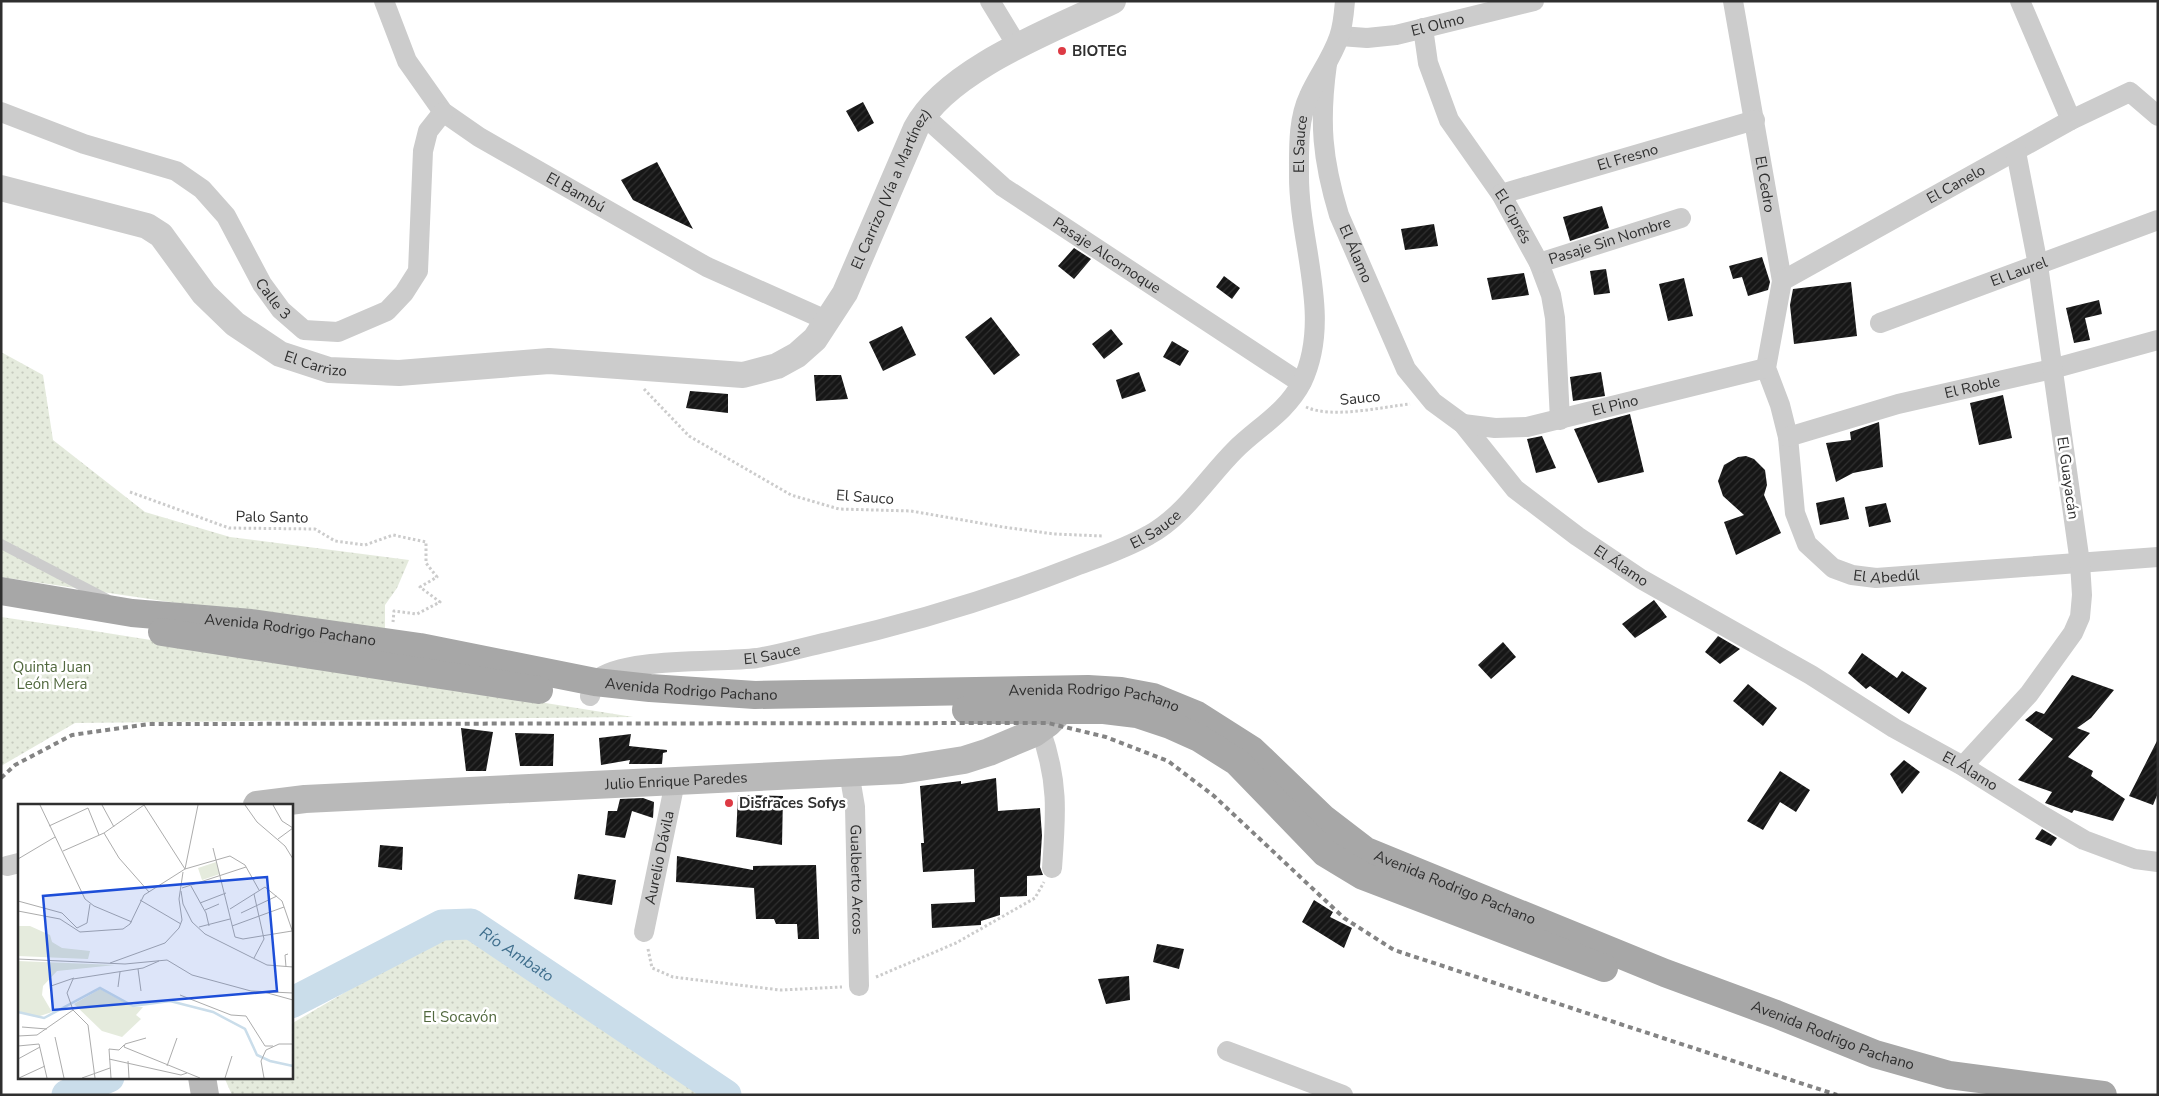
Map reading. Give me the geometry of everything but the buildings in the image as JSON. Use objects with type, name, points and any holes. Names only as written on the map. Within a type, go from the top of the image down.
[{"type":"main road","name":"Avenida Rodrigo Pachano","points":[[1,591],[132,613],[251,623],[393,644],[593,689]]},
{"type":"main road","name":"Avenida Rodrigo Pachano","points":[[1,607],[494,684],[593,689],[650,688],[756,695],[1060,699],[1121,691],[1153,697],[1197,715],[1252,750],[1342,834],[1366,851],[1665,973],[1776,1014],[1874,1054],[1949,1074],[2102,1095]]},
{"type":"main road","name":"Avenida Rodrigo Pachano","points":[[1060,699],[1104,710],[1137,714],[1170,725],[1199,738],[1237,762],[1325,853],[1363,876],[1911,1082],[1969,1095]]},
{"type":"main road","name":"Julio Enrique Paredes","points":[[264,804],[305,799],[901,770],[964,760],[989,752],[1040,729],[1060,699]]},
{"type":"main road","points":[[202,1078],[205,1095]]},
{"type":"street","name":"El Bambú","points":[[384,1],[407,61],[443,112],[479,137],[707,267],[828,321]]},
{"type":"street","points":[[990,1],[1018,47]]},
{"type":"street","name":"El Carrizo (Vía a Martínez)","points":[[689,373],[743,375],[777,366],[797,355],[816,339],[846,293],[923,115],[938,99],[974,71],[1018,47],[1113,1]]},
{"type":"street","name":"El Sauce","points":[[593,689],[611,671],[633,666],[758,658],[892,628],[1024,586],[1126,546],[1151,534],[1177,514],[1236,448],[1274,419],[1301,383],[1310,360],[1315,339],[1315,313],[1298,178],[1300,137],[1308,97],[1328,64],[1340,36],[1345,1]]},
{"type":"street","name":"El Olmo","points":[[1340,36],[1378,38],[1534,1]]},
{"type":"street","name":"El Cedro","points":[[1733,1],[1782,280],[1766,368]]},
{"type":"street","points":[[2020,1],[2071,120]]},
{"type":"street","name":"El Ciprés","points":[[1423,28],[1428,64],[1449,120],[1501,194],[1539,263],[1551,295],[1555,318],[1560,420]]},
{"type":"street","name":"El Álamo","points":[[1328,64],[1322,102],[1322,141],[1339,215],[1406,369],[1433,402],[1463,424],[1515,490],[1577,536],[1641,579],[1811,674],[1894,728],[1963,766],[2084,840],[2136,859],[2158,862]]},
{"type":"street","name":"El Canelo","points":[[1782,280],[2071,120],[2130,92],[2158,116]]},
{"type":"street","name":"Calle 3","points":[[1,112],[84,144],[176,171],[202,189],[226,216],[262,284],[282,310],[304,330],[338,332],[386,311],[404,293],[418,271],[423,150],[428,131],[443,112]]},
{"type":"street","name":"Pasaje Alcornoque","points":[[923,115],[1003,187],[1301,383]]},
{"type":"street","name":"El Fresno","points":[[1501,194],[1755,120]]},
{"type":"street","name":"El Guayacán","points":[[1963,766],[2029,694],[2073,633],[2080,617],[2082,595],[2080,563],[2038,265],[2016,152]]},
{"type":"street","name":"El Carrizo","points":[[1,188],[147,226],[161,235],[204,294],[235,324],[280,354],[329,370],[399,373],[548,361],[689,373]]},
{"type":"street","name":"Pasaje Sin Nombre","points":[[1539,263],[1681,218]]},
{"type":"street","name":"El Laurel","points":[[1880,323],[2158,220]]},
{"type":"street","name":"El Roble","points":[[1788,437],[1898,404],[2052,369],[2158,340]]},
{"type":"street","name":"El Pino","points":[[1463,424],[1511,427],[1560,420],[1766,368]]},
{"type":"street","name":"El Abedúl","points":[[1766,368],[1780,405],[1788,437],[1795,513],[1807,544],[1833,568],[1852,574],[1876,578],[2158,557]]},
{"type":"street","points":[[1040,729],[1054,781],[1055,822],[1052,868]]},
{"type":"street","name":"Gualberto Arcos","points":[[849,772],[855,807],[859,986]]},
{"type":"street","name":"Aurelio Dávila","points":[[644,932],[675,782]]},
{"type":"street","points":[[1227,1051],[1343,1095]]},
{"type":"lane","points":[[1,544],[132,613]]},
{"type":"path","name":"El Sauco","points":[[622,367],[689,436],[791,495],[840,509],[911,511],[1054,534],[1110,536]]},
{"type":"path","name":"Sauco","points":[[1290,400],[1314,411],[1330,413],[1433,402]]},
{"type":"path","name":"Palo Santo","points":[[130,492],[229,528],[315,529],[335,541],[365,545],[392,535],[426,542],[426,563],[438,577],[420,587],[440,602],[416,614],[394,611],[393,644]]},
{"type":"green space","points":[[1,352],[43,375],[53,440],[145,512],[230,537],[409,560],[397,588],[385,605],[385,634],[1,577]]},
{"type":"green space","name":"Quinta Juan León Mera","points":[[1,617],[633,717],[75,723],[1,766]]},
{"type":"green space","name":"El Socavón","points":[[443,935],[469,935],[503,951],[716,1095],[232,1095],[224,1078],[292,1078],[292,1023]]},
{"type":"waterway","name":"Río Ambato","points":[[292,1002],[442,925],[471,924],[726,1095]]},
{"type":"waterway","name":"Río Ambato","points":[[67,1095],[107,1078]]},
{"type":"railway","points":[[1,778],[15,765],[72,735],[149,724],[1048,723],[1106,737],[1168,761],[1214,796],[1344,918],[1394,950],[1837,1095]]},
{"type":"place","name":"BIOTEG","points":[[1062,51]]},
{"type":"place","name":"Disfraces Sofys","points":[[729,803]]}]
